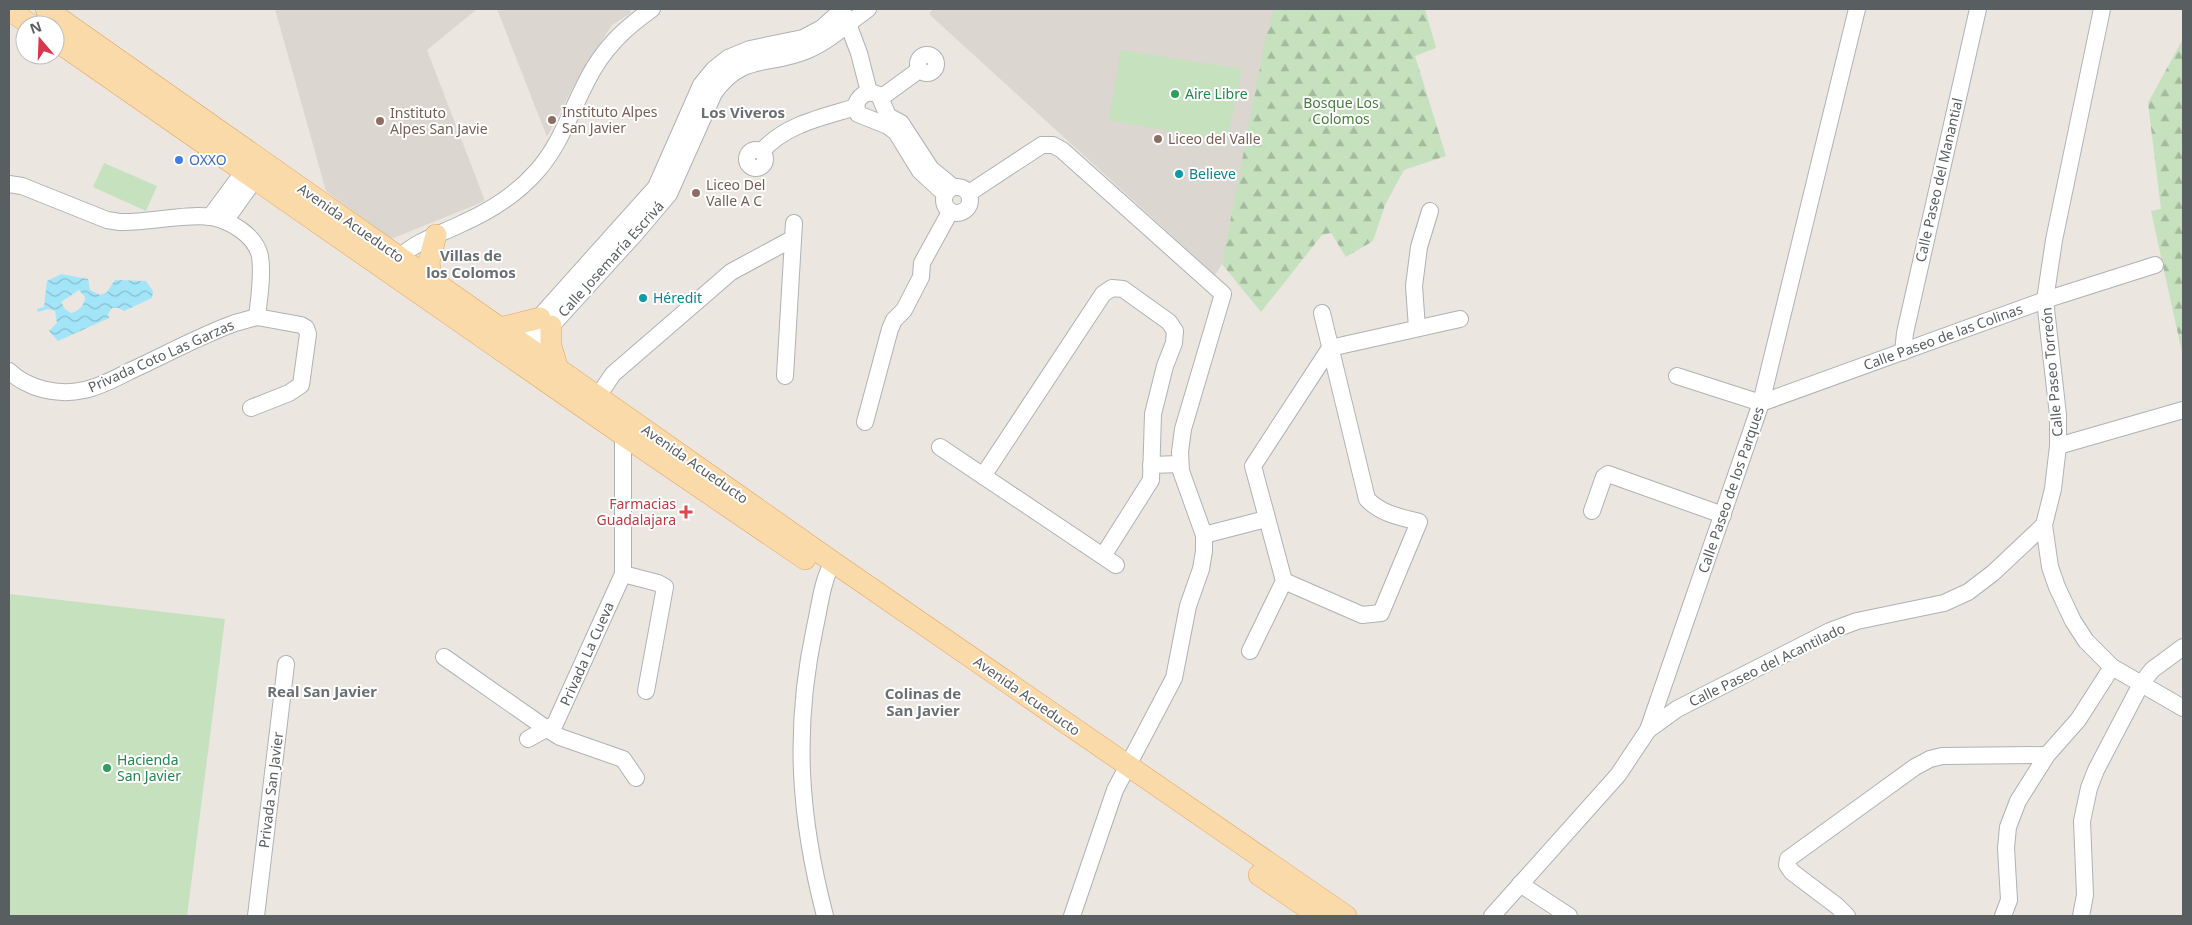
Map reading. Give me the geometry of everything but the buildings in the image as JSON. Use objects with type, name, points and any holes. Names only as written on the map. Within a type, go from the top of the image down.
[{"type":"main road","name":"Avenida Acueducto","points":[[46,9],[500,328],[519,352],[556,366],[598,396],[615,423]]},
{"type":"main road","name":"Avenida Acueducto","points":[[65,47],[249,175],[519,352],[615,423],[830,568],[1124,772],[1319,916]]},
{"type":"main road","points":[[431,279],[429,262],[436,235]]},
{"type":"main road","points":[[500,328],[545,322],[556,366]]},
{"type":"main road","name":"Avenida Acueducto","points":[[1124,772],[1346,916]]},
{"type":"street","points":[[400,257],[412,245],[485,212],[516,191],[537,171],[552,151],[594,69],[608,48],[627,27],[652,9]]},
{"type":"street","name":"Calle Josemaría Escrivá","points":[[519,352],[630,228],[656,187],[694,119],[701,85],[714,69],[728,58],[750,49],[803,38],[843,17],[868,9]]},
{"type":"street","name":"Calle Paseo de los Parques","points":[[1492,916],[1618,775],[1648,730],[1761,403],[1857,9]]},
{"type":"street","name":"Calle Paseo del Manantial","points":[[1903,352],[1905,333],[1978,9]]},
{"type":"street","name":"Calle Paseo Torreón","points":[[2102,9],[2056,231],[2045,300],[2058,415],[2058,446],[2053,489],[2044,525],[2050,567],[2061,598],[2086,641],[2112,667],[2183,708]]},
{"type":"street","points":[[843,17],[866,101],[888,126],[896,132],[920,171],[949,191]]},
{"type":"street","points":[[762,151],[772,140],[783,135],[797,135],[866,101],[919,70]]},
{"type":"street","points":[[866,101],[901,123],[931,169],[949,191]]},
{"type":"street","points":[[969,193],[1042,145],[1053,145],[1062,150],[1223,294],[1183,429],[1180,452],[1181,471],[1204,535],[1201,569],[1188,606],[1174,678],[1115,790],[1072,916]]},
{"type":"street","points":[[218,219],[249,175]]},
{"type":"street","points":[[9,184],[22,186],[107,220],[120,222],[218,219],[247,235],[259,253],[261,265],[257,317]]},
{"type":"street","points":[[959,187],[969,193],[971,198],[967,210],[956,214],[950,212],[946,207],[944,201],[949,191],[959,187]]},
{"type":"street","points":[[1417,328],[1414,286],[1419,247],[1430,211]]},
{"type":"street","points":[[865,422],[894,320],[895,306],[912,274],[922,263],[950,212]]},
{"type":"street","points":[[598,396],[613,374],[731,272],[793,231],[785,376]]},
{"type":"street","name":"Calle Paseo de las Colinas","points":[[1761,403],[2045,300],[2155,265]]},
{"type":"street","points":[[940,447],[1109,561],[1151,480],[1154,414],[1165,366],[1174,342],[1175,331],[1170,322],[1122,289],[1112,288],[1103,294],[983,476]]},
{"type":"street","points":[[1284,582],[1362,615],[1381,613],[1418,522],[1390,514],[1374,507],[1367,500],[1322,313]]},
{"type":"street","name":"Privada Coto Las Garzas","points":[[9,372],[36,388],[59,393],[84,390],[107,382],[219,329],[257,317],[301,324],[306,328],[308,334],[301,385],[251,408]]},
{"type":"street","points":[[1250,651],[1284,582],[1253,466],[1330,348],[1460,319]]},
{"type":"street","points":[[1677,376],[1761,403]]},
{"type":"street","points":[[2058,446],[2183,410]]},
{"type":"street","name":"Privada La Cueva","points":[[528,739],[556,724],[623,574],[615,423]]},
{"type":"street","points":[[1151,465],[1180,464]]},
{"type":"street","points":[[1592,511],[1604,477],[1608,474],[1723,514]]},
{"type":"street","points":[[1204,535],[1266,519]]},
{"type":"street","name":"Calle Paseo del Acantilado","points":[[1648,730],[1677,709],[1830,631],[1857,621],[1944,603],[1968,592],[1993,574],[2044,525]]},
{"type":"street","points":[[825,916],[812,868],[805,825],[801,777],[801,735],[804,693],[810,652],[830,568]]},
{"type":"street","points":[[623,574],[658,583],[665,587],[646,691]]},
{"type":"street","points":[[2081,916],[2085,895],[2081,839],[2084,806],[2096,770],[2141,684],[2152,670],[2183,647]]},
{"type":"street","points":[[444,658],[560,737],[623,759],[636,778]]},
{"type":"street","name":"Privada San Javier","points":[[256,916],[286,664]]},
{"type":"street","points":[[2003,916],[2009,900],[2006,848],[2008,827],[2018,801],[2047,755],[2078,720],[2112,667]]},
{"type":"street","points":[[1847,916],[1837,906],[1792,872],[1787,865],[1788,859],[1930,760],[1942,756],[2047,755]]},
{"type":"street","points":[[1520,884],[1569,916]]},
{"type":"shaded area","name":"Instituto Alpes San Javie","points":[[275,9],[477,9],[427,50],[485,201],[391,239],[326,191]]},
{"type":"shaded area","points":[[497,9],[629,9],[631,13],[612,25],[577,80],[547,137]]},
{"type":"shaded area","name":"Liceo del Valle","points":[[933,9],[1281,9],[1222,264],[1215,275],[929,14]]},
{"type":"green space","name":"Bosque Los Colomos","points":[[1274,9],[1425,9],[1436,48],[1415,56],[1446,156],[1404,170],[1385,205],[1373,241],[1346,257],[1331,233],[1322,235],[1261,312],[1222,264],[1266,37]]},
{"type":"green space","points":[[2183,39],[2183,357],[2151,211],[2161,209],[2148,103]]},
{"type":"green space","name":"Aire Libre","points":[[1121,50],[1242,69],[1227,141],[1109,120]]},
{"type":"green space","points":[[104,163],[157,186],[146,211],[93,187]]},
{"type":"green space","name":"Hacienda San Javier","points":[[9,594],[225,619],[187,916],[9,916]]},
{"type":"water","points":[[61,274],[88,279],[90,290],[100,295],[107,292],[115,280],[146,281],[153,291],[152,298],[124,311],[119,308],[112,308],[108,314],[109,318],[58,341],[49,331],[57,323],[55,311],[48,309],[38,312],[37,309],[44,307],[47,281]],"holes":[[[79,290],[85,297],[81,308],[71,313],[65,309],[61,302]]]},
{"type":"place","name":"Aire Libre","points":[[1175,94]]},
{"type":"place","name":"Instituto Alpes San Javier","points":[[552,120]]},
{"type":"place","name":"Instituto Alpes San Javie","points":[[380,121]]},
{"type":"place","name":"Liceo del Valle","points":[[1158,139]]},
{"type":"place","name":"OXXO","points":[[179,160]]},
{"type":"place","name":"Believe","points":[[1179,174]]},
{"type":"place","name":"Liceo Del Valle A C","points":[[696,193]]},
{"type":"place","name":"Héredit","points":[[643,298]]},
{"type":"place","name":"Farmacias Guadalajara","points":[[686,512]]},
{"type":"place","name":"Hacienda San Javier","points":[[107,768]]},
{"type":"district","name":"Los Viveros","points":[[743,113]]},
{"type":"district","name":"Villas de los Colomos","points":[[471,264]]},
{"type":"district","name":"Real San Javier","points":[[322,692]]},
{"type":"district","name":"Colinas de San Javier","points":[[923,702]]}]
